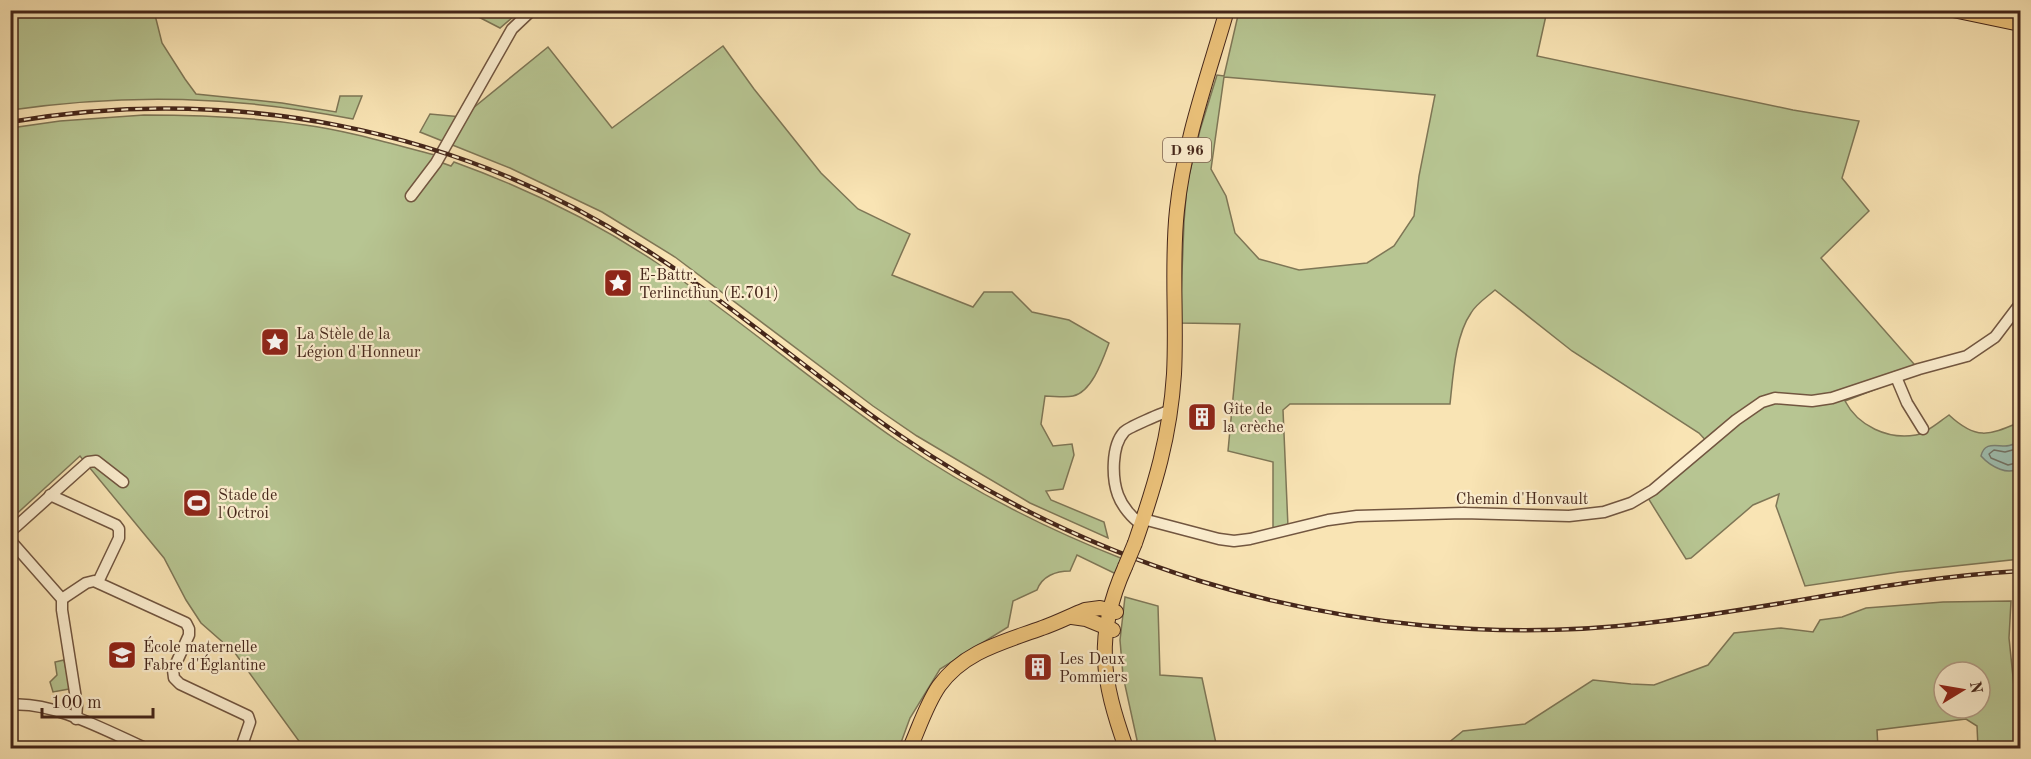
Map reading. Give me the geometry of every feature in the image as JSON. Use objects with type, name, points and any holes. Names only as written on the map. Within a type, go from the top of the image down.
[{"type":"main road","name":"D 96","points":[[1125,744],[1112,708],[1105,676],[1104,655],[1115,591],[1135,543],[1160,468],[1170,411],[1174,368],[1175,228],[1180,183],[1190,138],[1227,10]]},
{"type":"main road","points":[[1953,10],[2020,24]]},
{"type":"main road","points":[[910,748],[931,700],[947,676],[968,658],[1005,641],[1093,608],[1113,611]]},
{"type":"main road","points":[[1072,617],[1086,618],[1110,629]]},
{"type":"street","points":[[411,196],[436,163],[512,28],[532,10]]},
{"type":"street","name":"Chemin d'Honvault","points":[[1142,521],[1234,541],[1328,520],[1357,516],[1463,513],[1569,516],[1600,513],[1631,503],[1653,490],[1736,420],[1762,402],[1779,398],[1821,400],[1976,352],[1995,337],[2020,304]]},
{"type":"street","points":[[1896,377],[1907,403],[1923,429]]},
{"type":"street","points":[[1142,521],[1127,511],[1118,495],[1114,458],[1116,448],[1121,436],[1128,429],[1170,411]]},
{"type":"street","points":[[10,532],[88,462],[93,460],[123,482]]},
{"type":"street","points":[[50,495],[116,525],[119,529],[119,538],[98,582]]},
{"type":"street","points":[[10,540],[62,599],[77,705],[76,719]]},
{"type":"street","points":[[62,599],[86,583],[94,581],[186,623],[189,635],[173,670],[174,678],[180,684],[248,716],[250,722],[241,748]]},
{"type":"street","points":[[10,705],[35,705],[76,719],[145,748]]},
{"type":"green space","points":[[11,10],[154,11],[162,43],[196,94],[282,103],[336,112],[340,96],[362,96],[353,119],[267,106],[182,100],[98,101],[11,110]]},
{"type":"green space","points":[[467,10],[520,11],[500,28]]},
{"type":"green space","points":[[1239,11],[1547,11],[1537,56],[1793,110],[1859,121],[1842,178],[1869,211],[1821,258],[1914,364],[1915,374],[1845,401],[1858,418],[1866,424],[1895,435],[1920,434],[1949,415],[1968,429],[1983,433],[2000,430],[2020,422],[2020,559],[1899,572],[1805,586],[1776,506],[1779,494],[1753,505],[1691,558],[1686,559],[1648,498],[1711,446],[1699,433],[1572,351],[1495,290],[1473,310],[1461,333],[1450,404],[1290,404],[1283,410],[1288,527],[1273,531],[1273,462],[1228,451],[1240,324],[1180,323],[1187,184],[1217,75],[1224,76]],"holes":[[[1224,77],[1435,95],[1419,176],[1414,216],[1394,246],[1367,263],[1299,270],[1259,259],[1235,233],[1226,196],[1211,169]]]},
{"type":"green space","points":[[723,46],[821,173],[858,209],[910,234],[892,275],[973,307],[984,292],[1012,292],[1032,312],[1069,320],[1109,343],[1096,374],[1080,393],[1063,397],[1045,396],[1041,424],[1053,446],[1072,444],[1074,455],[1063,489],[1046,491],[1051,500],[1104,522],[1108,538],[1030,503],[917,436],[873,406],[675,257],[602,212],[510,168],[420,132],[430,114],[462,117],[548,47],[612,128]]},
{"type":"green space","points":[[144,115],[245,118],[338,131],[435,155],[440,162],[451,166],[454,162],[533,194],[584,219],[657,263],[868,420],[925,459],[1036,521],[1123,559],[1116,574],[1077,555],[1070,571],[1050,575],[1042,581],[1037,590],[1013,601],[1008,627],[940,669],[910,718],[899,748],[304,748],[235,653],[201,623],[164,558],[80,456],[11,519],[11,128],[60,121]]},
{"type":"green space","points":[[1125,597],[1158,606],[1160,675],[1202,678],[1217,748],[1134,748],[1137,740],[1123,676],[1120,640]]},
{"type":"green space","points":[[2011,601],[2009,638],[2020,745],[1978,748],[1977,726],[1968,720],[1992,720],[1992,660],[1932,660],[1932,720],[1958,720],[1877,730],[1878,748],[1442,748],[1463,731],[1525,724],[1593,680],[1654,685],[1708,665],[1734,633],[1781,628],[1813,632],[1820,620],[1842,617],[1866,608],[1943,602]]},
{"type":"green space","points":[[64,660],[70,687],[53,692],[50,682],[57,675],[55,662]]},
{"type":"water","points":[[2020,442],[2020,466],[2011,471],[2000,469],[1981,456],[1987,447],[2007,446]]},
{"type":"railway","points":[[10,122],[92,112],[174,109],[256,113],[337,125],[416,144],[494,171],[568,205],[640,246],[707,291],[835,389],[901,436],[1008,501],[1083,537],[1160,568],[1254,596],[1310,609],[1422,625],[1478,629],[1591,628],[1694,617],[1927,580],[2020,571]]},
{"type":"place","name":"E-Battr. Terlincthun (E.701)","points":[[618,283]]},
{"type":"place","name":"La Stèle de la Légion d'Honneur","points":[[275,342]]},
{"type":"place","name":"Gîte de la crèche","points":[[1202,417]]},
{"type":"place","name":"Stade de l'Octroi","points":[[197,503]]},
{"type":"place","name":"École maternelle Fabre d'Églantine","points":[[122,655]]},
{"type":"place","name":"Les Deux Pommiers","points":[[1038,667]]}]
